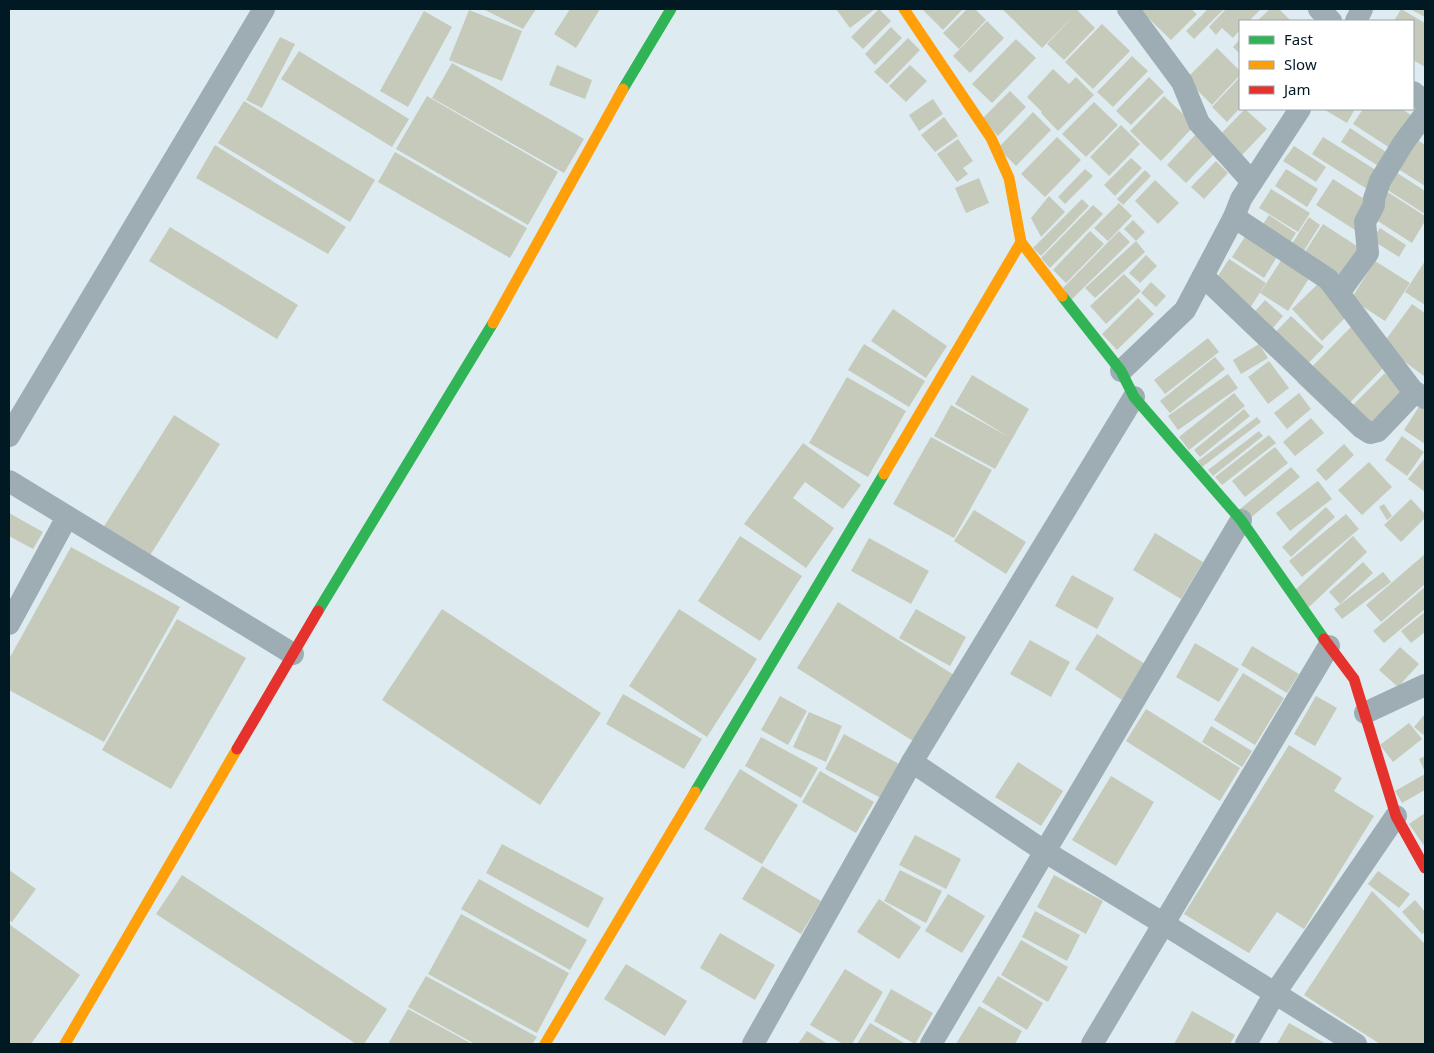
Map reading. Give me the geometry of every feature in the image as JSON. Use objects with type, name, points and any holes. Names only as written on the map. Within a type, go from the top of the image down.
[{"type":"street","points":[[9,436],[264,9]]},
{"type":"street","points":[[65,1044],[339,576],[500,312],[622,90],[671,9]]},
{"type":"street","points":[[904,9],[991,138],[1009,178],[1021,242],[1121,371],[1134,397],[1241,520],[1354,679],[1396,816],[1425,868]]},
{"type":"street","points":[[1128,9],[1182,82],[1199,123],[1252,182]]},
{"type":"street","points":[[1319,9],[1330,20]]},
{"type":"street","points":[[1414,93],[1425,102]]},
{"type":"street","points":[[1121,371],[1185,310],[1234,217],[1241,199],[1299,110]]},
{"type":"street","points":[[1339,293],[1368,253],[1365,222],[1374,205],[1380,181],[1404,142],[1425,114]]},
{"type":"street","points":[[1203,276],[1362,428],[1370,433],[1378,431],[1420,395],[1413,390],[1328,279],[1234,217]]},
{"type":"street","points":[[545,1044],[1021,242]]},
{"type":"street","points":[[753,1044],[912,762],[1134,397]]},
{"type":"street","points":[[9,480],[293,654]]},
{"type":"street","points":[[9,624],[67,517]]},
{"type":"street","points":[[931,1044],[1241,520]]},
{"type":"street","points":[[1092,1044],[1329,646]]},
{"type":"street","points":[[1365,713],[1425,685]]},
{"type":"street","points":[[912,762],[1044,851],[1356,1044]]},
{"type":"street","points":[[1246,1044],[1275,993],[1396,816]]},
{"type":"building","points":[[483,9],[536,9],[523,29]]},
{"type":"building","points":[[570,9],[600,9],[576,48],[554,34]]},
{"type":"building","points":[[836,9],[875,9],[850,28]]},
{"type":"building","points":[[879,9],[891,21],[863,49],[851,37]]},
{"type":"building","points":[[922,9],[963,9],[943,30]]},
{"type":"building","points":[[967,9],[975,9],[986,20],[959,49],[943,33]]},
{"type":"building","points":[[1080,9],[1078,11],[1095,28],[1064,60],[1047,44],[1076,13],[1042,48],[1003,10]]},
{"type":"building","points":[[1139,9],[1191,9],[1197,14],[1171,40]]},
{"type":"building","points":[[1208,9],[1224,9],[1194,39],[1186,31]]},
{"type":"building","points":[[1226,9],[1261,9],[1250,20],[1239,20],[1239,31],[1233,38],[1222,28],[1216,35],[1209,27]]},
{"type":"building","points":[[1270,9],[1279,9],[1290,20],[1258,20]]},
{"type":"building","points":[[1401,9],[1425,23],[1425,67],[1414,61],[1414,20],[1395,20]]},
{"type":"building","points":[[1410,9],[1425,9],[1425,17]]},
{"type":"building","points":[[469,10],[522,31],[502,81],[449,60]]},
{"type":"building","points":[[424,11],[452,27],[408,107],[380,91]]},
{"type":"building","points":[[987,21],[1004,38],[970,73],[953,56]]},
{"type":"building","points":[[1102,24],[1130,51],[1093,89],[1065,62]]},
{"type":"building","points":[[891,27],[902,38],[875,65],[865,54]]},
{"type":"building","points":[[280,37],[295,44],[262,108],[246,100]]},
{"type":"building","points":[[908,38],[920,50],[887,84],[874,72]]},
{"type":"building","points":[[1016,39],[1036,58],[992,103],[972,84]]},
{"type":"building","points":[[1239,40],[1239,53],[1233,47]]},
{"type":"building","points":[[1217,48],[1239,70],[1239,76],[1212,105],[1186,79]]},
{"type":"building","points":[[299,51],[409,119],[392,147],[281,79]]},
{"type":"building","points":[[1132,56],[1148,71],[1113,107],[1097,92]]},
{"type":"building","points":[[452,63],[584,139],[564,173],[432,98]]},
{"type":"building","points":[[557,65],[592,80],[585,99],[549,85]]},
{"type":"building","points":[[910,65],[927,81],[906,102],[889,86]]},
{"type":"building","points":[[1053,69],[1069,84],[1076,77],[1094,95],[1058,131],[1027,97]]},
{"type":"building","points":[[1149,77],[1164,92],[1131,125],[1116,111]]},
{"type":"building","points":[[1239,78],[1239,109],[1227,122],[1212,107]]},
{"type":"building","points":[[1010,91],[1026,107],[998,136],[982,119]]},
{"type":"building","points":[[427,96],[558,172],[528,225],[396,149]]},
{"type":"building","points":[[1164,96],[1195,125],[1161,161],[1130,131]]},
{"type":"building","points":[[933,99],[943,114],[919,131],[909,115]]},
{"type":"building","points":[[244,101],[375,180],[350,222],[218,143]]},
{"type":"building","points":[[1094,102],[1118,125],[1086,157],[1062,134]]},
{"type":"building","points":[[1244,110],[1267,129],[1240,157],[1219,136]]},
{"type":"building","points":[[1325,110],[1354,110],[1347,123]]},
{"type":"building","points":[[1362,110],[1404,110],[1411,115],[1390,148],[1353,124]]},
{"type":"building","points":[[1033,112],[1051,130],[1016,166],[998,148]]},
{"type":"building","points":[[944,117],[958,136],[935,152],[921,135]]},
{"type":"building","points":[[1121,125],[1140,144],[1109,176],[1090,157]]},
{"type":"building","points":[[1350,128],[1389,154],[1380,167],[1341,142]]},
{"type":"building","points":[[1197,133],[1216,152],[1186,183],[1167,165]]},
{"type":"building","points":[[1057,137],[1081,160],[1045,197],[1021,174]]},
{"type":"building","points":[[1323,137],[1379,172],[1367,189],[1312,154]]},
{"type":"building","points":[[1413,137],[1425,145],[1425,186],[1395,167]]},
{"type":"building","points":[[958,139],[973,161],[963,168],[968,174],[957,182],[937,154]]},
{"type":"building","points":[[215,145],[346,227],[328,254],[196,178]]},
{"type":"building","points":[[1294,146],[1326,167],[1316,182],[1283,161]]},
{"type":"building","points":[[395,152],[527,228],[510,258],[378,182]]},
{"type":"building","points":[[1131,158],[1142,168],[1115,196],[1104,185]]},
{"type":"building","points":[[1216,161],[1228,173],[1204,199],[1191,187]]},
{"type":"building","points":[[1085,169],[1093,176],[1065,204],[1058,197]]},
{"type":"building","points":[[1286,169],[1318,189],[1307,207],[1275,186]]},
{"type":"building","points":[[1145,170],[1151,176],[1123,205],[1117,199]]},
{"type":"building","points":[[1394,171],[1425,191],[1425,214],[1383,187]]},
{"type":"building","points":[[979,178],[989,203],[966,213],[955,188]]},
{"type":"building","points":[[1333,179],[1372,204],[1355,230],[1316,205]]},
{"type":"building","points":[[1155,180],[1179,203],[1158,224],[1135,201]]},
{"type":"building","points":[[1271,189],[1310,213],[1298,232],[1259,208]]},
{"type":"building","points":[[1386,191],[1425,216],[1425,221],[1412,243],[1370,216]]},
{"type":"building","points":[[1049,196],[1065,212],[1041,237],[1031,218]]},
{"type":"building","points":[[1082,199],[1089,206],[1041,256],[1033,248]]},
{"type":"building","points":[[1119,203],[1132,216],[1108,241],[1094,228]]},
{"type":"building","points":[[1093,205],[1103,214],[1050,268],[1041,258]]},
{"type":"building","points":[[1269,215],[1296,233],[1287,247],[1260,229]]},
{"type":"building","points":[[1309,217],[1320,225],[1300,257],[1288,250]]},
{"type":"building","points":[[1133,220],[1145,232],[1136,241],[1124,229]]},
{"type":"building","points":[[1323,224],[1363,250],[1343,281],[1303,255]]},
{"type":"building","points":[[170,227],[298,305],[277,339],[149,261]]},
{"type":"building","points":[[1380,228],[1406,245],[1399,257],[1372,240]]},
{"type":"building","points":[[1090,231],[1104,244],[1066,283],[1053,270]]},
{"type":"building","points":[[1119,231],[1130,242],[1071,300],[1063,288]]},
{"type":"building","points":[[1248,232],[1280,252],[1264,278],[1232,257]]},
{"type":"building","points":[[1136,241],[1145,252],[1095,298],[1085,288]]},
{"type":"building","points":[[1146,255],[1157,266],[1140,283],[1129,273]]},
{"type":"building","points":[[1284,256],[1312,274],[1288,311],[1260,293]]},
{"type":"building","points":[[1229,259],[1266,283],[1245,316],[1208,292]]},
{"type":"building","points":[[1375,261],[1410,283],[1385,321],[1351,299]]},
{"type":"building","points":[[1425,261],[1425,305],[1405,292]]},
{"type":"building","points":[[1124,274],[1141,291],[1106,324],[1090,306]]},
{"type":"building","points":[[1151,282],[1166,296],[1156,307],[1141,293]]},
{"type":"building","points":[[1320,282],[1350,313],[1322,341],[1292,309]]},
{"type":"building","points":[[1138,298],[1154,314],[1117,350],[1102,334]]},
{"type":"building","points":[[1265,300],[1283,316],[1268,334],[1249,318]]},
{"type":"building","points":[[1412,304],[1425,313],[1424,376],[1382,345]]},
{"type":"building","points":[[893,309],[947,346],[926,378],[871,341]]},
{"type":"building","points":[[1291,316],[1324,347],[1296,376],[1264,344]]},
{"type":"building","points":[[1351,327],[1388,363],[1335,418],[1297,382]]},
{"type":"building","points":[[1208,338],[1219,352],[1165,394],[1154,380]]},
{"type":"building","points":[[864,344],[925,381],[909,407],[848,370]]},
{"type":"building","points":[[1259,344],[1268,358],[1241,374],[1233,360]]},
{"type":"building","points":[[1215,357],[1225,369],[1170,413],[1160,401]]},
{"type":"building","points":[[1269,361],[1289,388],[1268,404],[1248,377]]},
{"type":"building","points":[[1385,373],[1409,398],[1375,430],[1352,406]]},
{"type":"building","points":[[1228,374],[1238,388],[1178,430],[1168,416]]},
{"type":"building","points":[[972,375],[1029,409],[995,469],[934,436],[951,405],[1009,437],[955,404]]},
{"type":"building","points":[[847,377],[906,411],[868,477],[809,443]]},
{"type":"building","points":[[1234,393],[1245,406],[1189,450],[1179,437]]},
{"type":"building","points":[[1299,393],[1311,409],[1287,429],[1274,413]]},
{"type":"building","points":[[1422,402],[1425,404],[1425,444],[1404,430]]},
{"type":"building","points":[[1244,409],[1250,416],[1200,457],[1194,450]]},
{"type":"building","points":[[174,415],[220,444],[149,557],[103,528]]},
{"type":"building","points":[[1257,417],[1261,422],[1202,467],[1198,461]]},
{"type":"building","points":[[1311,418],[1324,433],[1295,456],[1283,442]]},
{"type":"building","points":[[1259,431],[1263,436],[1213,476],[1208,470]]},
{"type":"building","points":[[1269,435],[1276,443],[1222,485],[1215,477]]},
{"type":"building","points":[[1402,436],[1424,452],[1407,476],[1385,460]]},
{"type":"building","points":[[931,437],[992,470],[954,538],[893,504]]},
{"type":"building","points":[[803,443],[861,485],[843,509],[805,482],[793,498],[834,528],[806,568],[744,524]]},
{"type":"building","points":[[1344,444],[1354,455],[1326,481],[1316,470]]},
{"type":"building","points":[[1275,447],[1288,463],[1245,497],[1232,481]]},
{"type":"building","points":[[1425,458],[1425,492],[1408,479]]},
{"type":"building","points":[[1369,462],[1392,487],[1362,515],[1338,490]]},
{"type":"building","points":[[1291,467],[1300,477],[1249,519],[1240,509]]},
{"type":"building","points":[[1318,481],[1332,499],[1290,531],[1276,513]]},
{"type":"building","points":[[1411,499],[1425,514],[1425,518],[1401,542],[1384,525]]},
{"type":"building","points":[[1384,504],[1392,516],[1387,520],[1379,507]]},
{"type":"building","points":[[1326,507],[1335,517],[1291,557],[1282,547]]},
{"type":"building","points":[[974,510],[1026,542],[1006,574],[954,541]]},
{"type":"building","points":[[9,513],[43,532],[33,549],[9,536]]},
{"type":"building","points":[[1346,514],[1359,529],[1302,577],[1289,561]]},
{"type":"building","points":[[1155,533],[1203,562],[1181,599],[1133,570]]},
{"type":"building","points":[[740,536],[802,576],[760,641],[698,601]]},
{"type":"building","points":[[1353,536],[1367,552],[1309,607],[1294,591]]},
{"type":"building","points":[[869,538],[929,571],[911,604],[851,571]]},
{"type":"building","points":[[71,547],[180,607],[104,742],[9,690],[9,659]]},
{"type":"building","points":[[1425,554],[1425,584],[1381,622],[1366,605]]},
{"type":"building","points":[[1363,562],[1373,573],[1340,604],[1329,592]]},
{"type":"building","points":[[1383,572],[1391,582],[1342,619],[1334,609]]},
{"type":"building","points":[[1072,575],[1114,598],[1097,629],[1055,606]]},
{"type":"building","points":[[1425,587],[1425,609],[1384,643],[1373,631]]},
{"type":"building","points":[[838,602],[954,675],[913,741],[797,668]]},
{"type":"building","points":[[442,609],[601,713],[540,805],[382,700]]},
{"type":"building","points":[[679,609],[757,659],[707,737],[629,686]]},
{"type":"building","points":[[916,609],[966,637],[950,666],[899,638]]},
{"type":"building","points":[[1425,612],[1425,632],[1411,643],[1401,631]]},
{"type":"building","points":[[177,619],[246,658],[171,789],[102,750]]},
{"type":"building","points":[[1097,634],[1145,664],[1122,700],[1075,669]]},
{"type":"building","points":[[1030,640],[1070,662],[1051,697],[1010,674]]},
{"type":"building","points":[[1195,643],[1239,669],[1219,702],[1176,677]]},
{"type":"building","points":[[1252,646],[1299,674],[1287,693],[1241,665]]},
{"type":"building","points":[[1400,647],[1419,664],[1398,687],[1379,670]]},
{"type":"building","points":[[1243,673],[1284,698],[1255,745],[1214,720]]},
{"type":"building","points":[[623,694],[702,739],[684,769],[606,724]]},
{"type":"building","points":[[780,696],[807,711],[788,745],[761,730]]},
{"type":"building","points":[[1316,696],[1337,708],[1315,746],[1294,734]]},
{"type":"building","points":[[1146,709],[1240,768],[1220,801],[1126,741]]},
{"type":"building","points":[[809,712],[842,726],[826,762],[793,747]]},
{"type":"building","points":[[1425,714],[1425,736],[1414,727]]},
{"type":"building","points":[[1409,723],[1422,739],[1393,762],[1380,745]]},
{"type":"building","points":[[1211,726],[1252,751],[1242,767],[1202,742]]},
{"type":"building","points":[[844,734],[901,765],[883,799],[825,769]]},
{"type":"building","points":[[761,737],[818,768],[801,798],[745,766]]},
{"type":"building","points":[[1289,745],[1342,778],[1334,791],[1374,816],[1304,929],[1277,912],[1249,953],[1184,914]]},
{"type":"building","points":[[1425,756],[1425,772],[1419,759]]},
{"type":"building","points":[[1018,762],[1063,791],[1041,826],[995,797]]},
{"type":"building","points":[[740,769],[798,805],[762,864],[704,829]]},
{"type":"building","points":[[820,771],[874,802],[856,833],[802,802]]},
{"type":"building","points":[[1425,774],[1425,790],[1402,803],[1395,791]]},
{"type":"building","points":[[1111,776],[1154,802],[1116,866],[1072,840]]},
{"type":"building","points":[[1425,813],[1425,847],[1409,824]]},
{"type":"building","points":[[915,835],[961,859],[946,889],[899,865]]},
{"type":"building","points":[[502,844],[604,898],[588,928],[486,873]]},
{"type":"building","points":[[762,866],[821,901],[801,934],[742,899]]},
{"type":"building","points":[[9,870],[36,889],[12,922],[9,920]]},
{"type":"building","points":[[900,870],[942,891],[926,923],[884,901]]},
{"type":"building","points":[[1378,871],[1410,894],[1399,908],[1368,884]]},
{"type":"building","points":[[182,875],[387,1009],[364,1044],[356,1044],[156,914]]},
{"type":"building","points":[[1054,875],[1103,901],[1086,934],[1037,907]]},
{"type":"building","points":[[479,879],[587,940],[570,970],[461,909]]},
{"type":"building","points":[[1372,891],[1425,944],[1425,1044],[1380,1044],[1304,995]]},
{"type":"building","points":[[948,894],[985,916],[962,953],[925,931]]},
{"type":"building","points":[[879,899],[921,927],[899,959],[857,932]]},
{"type":"building","points":[[1415,900],[1425,912],[1425,932],[1422,934],[1402,912]]},
{"type":"building","points":[[1035,911],[1080,935],[1067,961],[1022,937]]},
{"type":"building","points":[[461,914],[569,973],[537,1033],[428,974]]},
{"type":"building","points":[[9,924],[80,975],[31,1044],[9,1044]]},
{"type":"building","points":[[720,933],[775,965],[755,1000],[700,968]]},
{"type":"building","points":[[1021,940],[1068,967],[1048,1002],[1001,975]]},
{"type":"building","points":[[626,964],[687,1001],[665,1036],[604,999]]},
{"type":"building","points":[[845,969],[883,992],[852,1044],[843,1044],[810,1025]]},
{"type":"building","points":[[426,976],[537,1037],[532,1044],[475,1044],[408,1007]]},
{"type":"building","points":[[998,976],[1043,1003],[1027,1030],[982,1002]]},
{"type":"building","points":[[891,989],[933,1013],[915,1044],[874,1021]]},
{"type":"building","points":[[979,1006],[1022,1031],[1015,1044],[956,1044]]},
{"type":"building","points":[[408,1009],[472,1044],[388,1044]]},
{"type":"building","points":[[1192,1011],[1235,1035],[1230,1044],[1174,1044]]},
{"type":"building","points":[[870,1023],[906,1044],[857,1044]]},
{"type":"building","points":[[1289,1023],[1326,1044],[1277,1044]]},
{"type":"building","points":[[807,1031],[828,1044],[798,1044]]},
{"type":"traffic: fast","points":[[623,89],[671,9]]},
{"type":"traffic: fast","points":[[1062,296],[1121,371],[1134,397],[1241,520],[1324,639]]},
{"type":"traffic: fast","points":[[318,611],[493,323]]},
{"type":"traffic: fast","points":[[695,792],[884,474]]},
{"type":"traffic: slow","points":[[904,9],[991,138],[1009,178],[1021,242],[1062,296]]},
{"type":"traffic: slow","points":[[493,323],[623,89]]},
{"type":"traffic: slow","points":[[884,474],[1021,242]]},
{"type":"traffic: slow","points":[[65,1044],[237,749]]},
{"type":"traffic: slow","points":[[545,1044],[695,792]]},
{"type":"traffic: jam","points":[[237,749],[318,611]]},
{"type":"traffic: jam","points":[[1324,639],[1354,679],[1396,816],[1425,868]]}]
